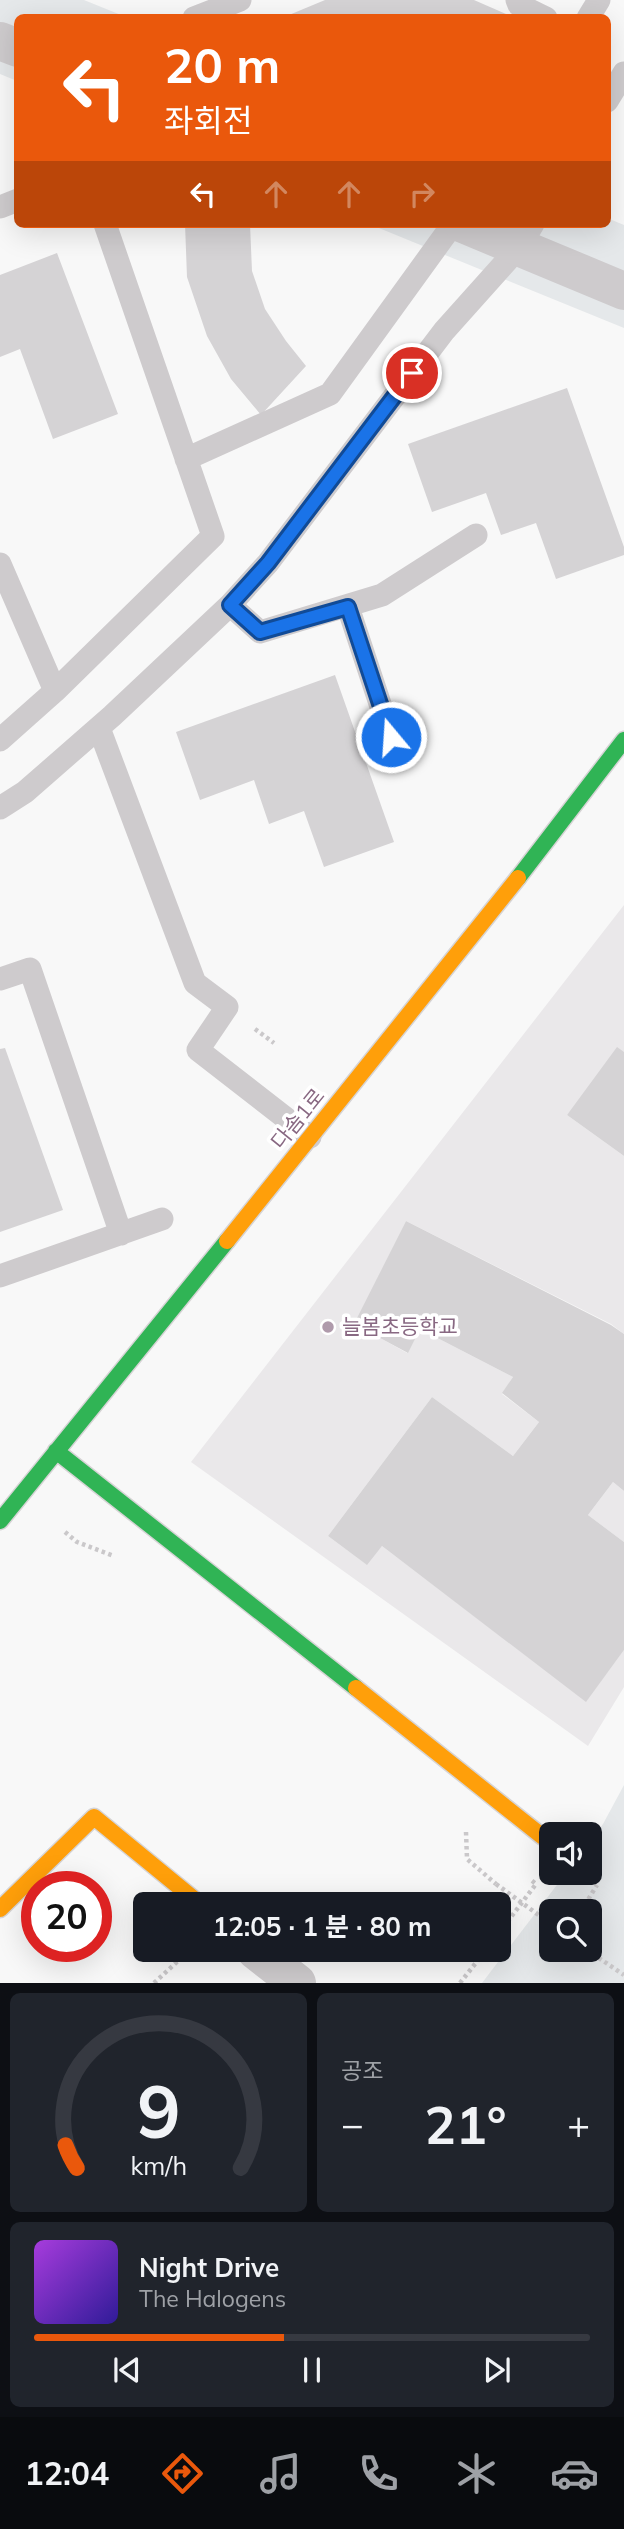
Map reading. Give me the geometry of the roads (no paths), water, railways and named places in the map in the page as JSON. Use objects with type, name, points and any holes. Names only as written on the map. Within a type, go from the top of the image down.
[{"type":"street","points":[[486,228],[526,235],[624,290]]},
{"type":"street","name":"다솜1로","points":[[0,1521],[469,942],[624,740]]},
{"type":"street","points":[[56,1451],[539,1834]]},
{"type":"street","points":[[0,1909],[94,1817],[185,1892]]},
{"type":"street","points":[[271,1962],[296,1983]]},
{"type":"lane","points":[[204,14],[240,0]]},
{"type":"lane","points":[[517,0],[519,5],[538,14]]},
{"type":"lane","points":[[611,95],[624,74]]},
{"type":"lane","points":[[0,740],[55,691],[213,536],[106,228]]},
{"type":"lane","points":[[186,459],[330,394],[450,228]]},
{"type":"lane","points":[[0,808],[25,792],[99,727],[230,605],[268,563],[444,331],[526,235]]},
{"type":"lane","points":[[230,605],[260,632],[348,607],[382,595],[476,535]]},
{"type":"lane","points":[[0,564],[55,691]]},
{"type":"lane","points":[[348,607],[391,737]]},
{"type":"lane","points":[[99,727],[195,983],[227,1007],[198,1049],[310,1137]]},
{"type":"lane","points":[[0,979],[30,969],[121,1234]]},
{"type":"lane","points":[[0,1276],[162,1219]]},
{"type":"place","name":"늘봄초등학교","points":[[328,1327]]}]
